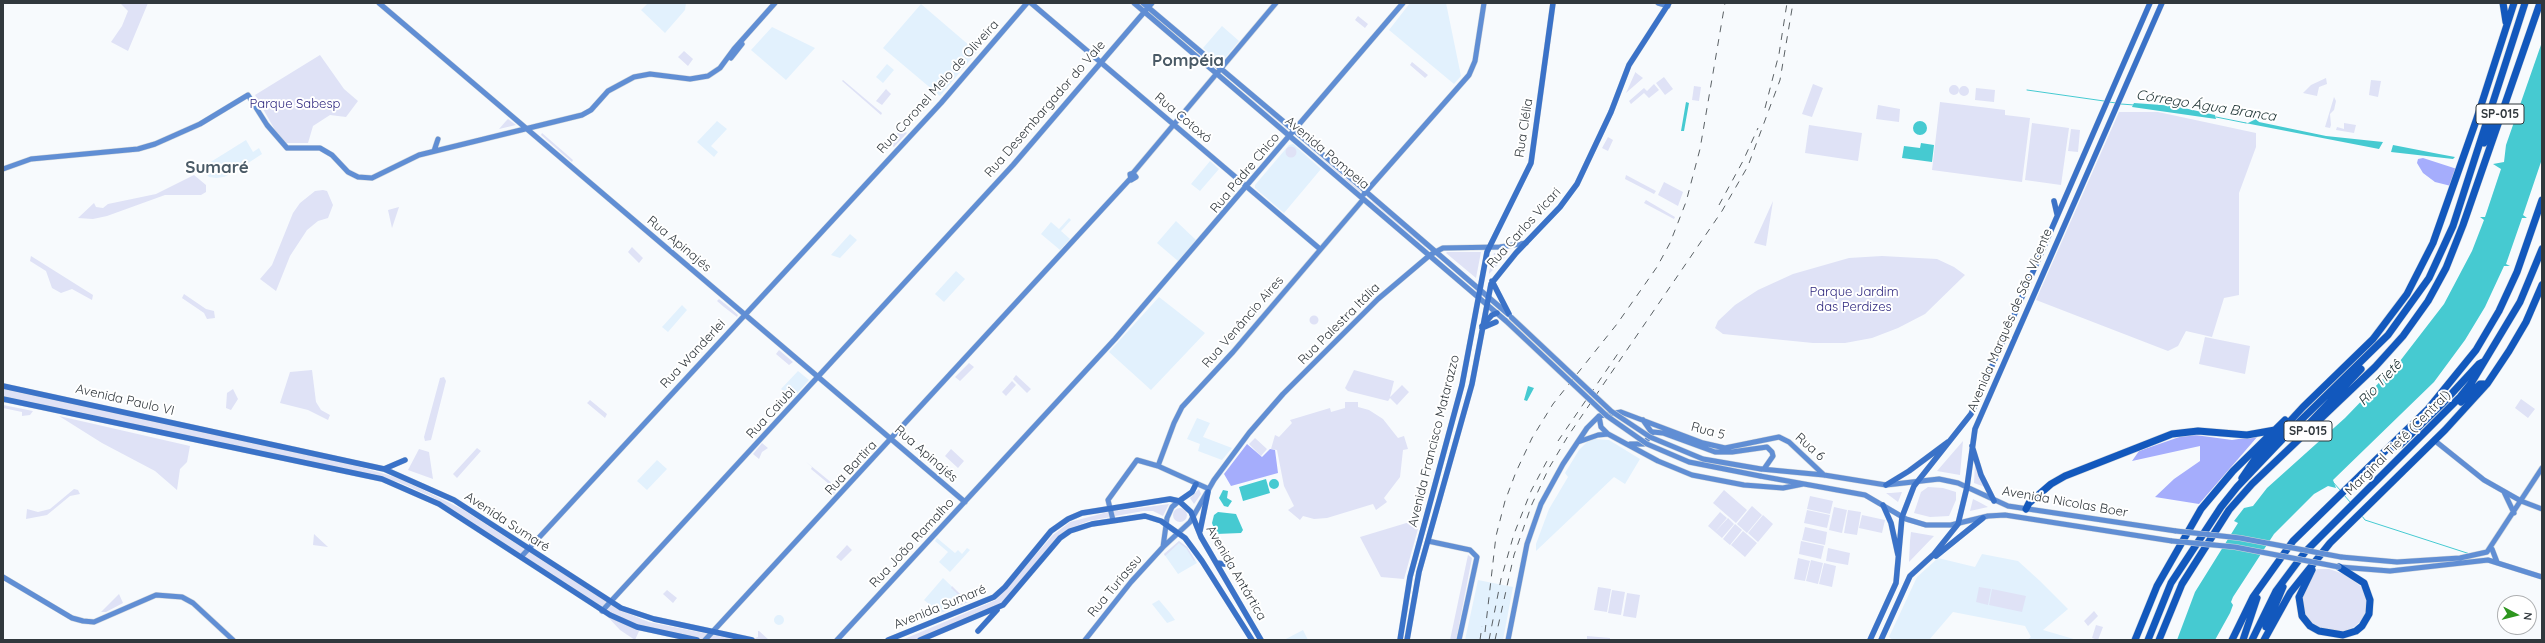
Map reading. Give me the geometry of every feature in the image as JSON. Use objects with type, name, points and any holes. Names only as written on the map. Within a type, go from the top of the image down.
[{"type":"highway","points":[[2503,3],[2506,16],[2506,30]]},
{"type":"highway","points":[[2135,640],[2157,586],[2201,509],[2233,471],[2373,339],[2407,294],[2433,243],[2476,121],[2514,3]]},
{"type":"highway","points":[[2237,487],[2295,426],[2366,358],[2404,316],[2429,278],[2453,226],[2525,3]]},
{"type":"highway","name":"SP-015","points":[[2159,640],[2182,584],[2217,527],[2245,492],[2375,367],[2403,336],[2428,301],[2446,268],[2463,225],[2540,3]]},
{"type":"highway","points":[[2469,176],[2476,163],[2528,24],[2537,12]]},
{"type":"highway","points":[[2476,121],[2484,108],[2512,33],[2517,26]]},
{"type":"highway","points":[[2232,640],[2262,584],[2293,541],[2348,486],[2390,448],[2452,383],[2476,350],[2499,311],[2517,272],[2542,200]]},
{"type":"highway","name":"Marginal Tietê (Central)","points":[[2252,640],[2276,591],[2297,562],[2316,540],[2460,398],[2485,361],[2520,302],[2542,249]]},
{"type":"highway","points":[[2264,640],[2290,593],[2330,543],[2434,440],[2487,384],[2526,322],[2542,285]]},
{"type":"highway","points":[[2291,447],[2297,436],[2362,368],[2366,358]]},
{"type":"highway","points":[[2390,448],[2400,445],[2442,404],[2479,364],[2485,361]]},
{"type":"highway","points":[[2148,640],[2171,583],[2208,524],[2237,487],[2255,459],[2326,384]]},
{"type":"highway","points":[[2408,449],[2432,431],[2480,384],[2487,384]]},
{"type":"highway","points":[[2026,509],[2029,503],[2051,484],[2066,476],[2172,434],[2198,431],[2247,435],[2275,430]]},
{"type":"highway","points":[[2260,640],[2280,593],[2297,562]]},
{"type":"highway","points":[[2311,567],[2312,571],[2299,597],[2302,616],[2314,629],[2336,635],[2350,633],[2362,626],[2370,607],[2369,593],[2364,583],[2339,566]]},
{"type":"highway","points":[[2243,640],[2262,584]]},
{"type":"main road","name":"Rua Clélia","points":[[1489,247],[1530,163],[1553,3]]},
{"type":"main road","name":"Avenida Marquês de São Vicente","points":[[1870,640],[1896,583],[1902,517],[1918,480],[1971,414],[2150,3]]},
{"type":"main road","name":"Avenida Marquês de São Vicente","points":[[1881,640],[1904,586],[1919,567],[1930,558],[1958,524],[1968,487],[1972,443],[1985,404],[2162,3]]},
{"type":"main road","name":"Rua Carlos Vicari","points":[[1488,295],[1492,281],[1560,207],[1576,184],[1611,112],[1629,65],[1669,4]]},
{"type":"main road","points":[[2054,201],[2057,210],[2056,218]]},
{"type":"main road","name":"Avenida Francisco Matarazzo","points":[[1400,640],[1408,587],[1462,385],[1479,288],[1489,247]]},
{"type":"main road","points":[[1492,281],[1510,316]]},
{"type":"main road","name":"Avenida Francisco Matarazzo","points":[[1407,640],[1413,598],[1470,390],[1488,295]]},
{"type":"main road","points":[[1481,328],[1492,315],[1497,313]]},
{"type":"main road","points":[[1481,328],[1496,322]]},
{"type":"main road","name":"Avenida Paulo VI","points":[[3,386],[243,437]]},
{"type":"main road","name":"Avenida Paulo VI","points":[[3,398],[240,448]]},
{"type":"main road","name":"Avenida Sumaré","points":[[243,437],[384,469],[444,495],[611,602],[644,617],[752,640]]},
{"type":"main road","points":[[1886,485],[1951,440]]},
{"type":"main road","points":[[1972,443],[1981,474],[1994,501]]},
{"type":"main road","name":"Avenida Sumaré","points":[[240,448],[362,474],[394,484],[439,504],[522,557],[602,611],[637,627],[697,640]]},
{"type":"main road","points":[[384,469],[405,460]]},
{"type":"main road","points":[[1193,516],[1179,501],[1192,492],[1196,484]]},
{"type":"main road","points":[[1428,541],[1425,537],[1435,502],[1435,485]]},
{"type":"main road","points":[[1200,535],[1201,516],[1208,490]]},
{"type":"main road","name":"Avenida Sumaré","points":[[888,640],[994,597],[1051,531],[1068,519],[1082,513],[1165,499],[1179,501]]},
{"type":"main road","points":[[1883,505],[1891,523],[1899,557]]},
{"type":"main road","name":"Avenida Sumaré","points":[[920,640],[1000,607],[1060,538],[1070,531],[1113,520],[1145,516],[1166,523]]},
{"type":"main road","name":"Avenida Antártica","points":[[1193,516],[1200,535],[1262,640]]},
{"type":"main road","points":[[1930,558],[1983,518]]},
{"type":"main road","name":"Avenida Antártica","points":[[1166,523],[1179,533],[1198,554],[1252,640]]},
{"type":"main road","points":[[1217,563],[1232,565]]},
{"type":"main road","points":[[978,631],[1000,607]]},
{"type":"street","name":"Rua Apinajés","points":[[379,3],[965,502]]},
{"type":"street","points":[[3,170],[31,159],[138,149],[155,144],[200,124],[248,95],[267,125],[287,148],[320,148],[358,177],[372,178],[405,160],[434,151],[587,112],[608,91],[628,79],[650,74],[684,78],[703,78],[714,73],[737,51],[744,39],[775,3]]},
{"type":"street","name":"Rua Coronel Melo de Oliveira","points":[[881,167],[941,103],[1027,3]]},
{"type":"street","name":"Rua Cotoxó","points":[[1031,3],[1320,249]]},
{"type":"street","name":"Avenida Pompeia","points":[[1134,3],[1290,136],[1361,199],[1486,302],[1607,416],[1647,444],[1689,462],[1802,483]]},
{"type":"street","name":"Avenida Pompeia","points":[[1143,3],[1150,5],[1220,69],[1488,295],[1612,411],[1650,438],[1703,459],[1762,469]]},
{"type":"street","name":"Rua Bartira","points":[[705,640],[892,440],[1130,179],[1129,175],[1133,173],[1276,3]]},
{"type":"street","name":"Rua Padre Chico","points":[[1101,354],[1247,187],[1403,3]]},
{"type":"street","name":"Rua Venâncio Aires","points":[[1158,466],[1174,423],[1182,407],[1320,249],[1366,191],[1472,70],[1484,3]]},
{"type":"street","points":[[1658,3],[1669,4]]},
{"type":"street","name":"Rua Desembargador do Vale","points":[[955,229],[1150,5]]},
{"type":"street","points":[[434,151],[438,139]]},
{"type":"street","name":"Rua Wanderlei","points":[[522,557],[881,167]]},
{"type":"street","name":"Rua Caiubi","points":[[602,611],[955,229]]},
{"type":"street","points":[[1436,250],[1450,247],[1512,246],[1526,243]]},
{"type":"street","name":"Rua Palestra Itália","points":[[1208,490],[1245,437],[1283,394],[1368,308],[1436,250]]},
{"type":"street","name":"Rua João Ramalho","points":[[837,640],[1101,354]]},
{"type":"street","points":[[1508,640],[1533,526],[1549,488],[1587,428],[1599,416],[1621,412],[1656,425],[1644,444],[1626,443]]},
{"type":"street","points":[[1599,416],[1601,427],[1608,434]]},
{"type":"street","points":[[1643,420],[1652,433]]},
{"type":"street","name":"Rua 5","points":[[1656,425],[1703,443],[1725,448],[1779,437]]},
{"type":"street","points":[[1652,433],[1663,433],[1715,452],[1732,452],[1767,448],[1772,452],[1773,456],[1762,469]]},
{"type":"street","points":[[1578,442],[1598,435],[1608,434]]},
{"type":"street","name":"Avenida Nicolas Boer","points":[[1608,434],[1673,468],[1713,480],[1783,488],[1802,483],[1854,492],[1873,498],[1902,517],[1926,525],[1958,524],[2005,515],[2172,541],[2235,547],[2339,566],[2390,571],[2482,560],[2497,562],[2542,577]]},
{"type":"street","name":"Rua 6","points":[[1779,437],[1788,441],[1824,475]]},
{"type":"street","points":[[2434,440],[2468,468],[2503,491],[2521,501],[2542,509]]},
{"type":"street","points":[[1113,520],[1109,509],[1108,500],[1137,460],[1158,466],[1208,490],[1193,516]]},
{"type":"street","points":[[2497,562],[2492,549],[2542,468]]},
{"type":"street","name":"Avenida Nicolas Boer","points":[[1762,469],[1824,475],[1886,485],[1918,480],[1938,479],[1968,487],[1994,501],[2026,509],[2176,531],[2240,538],[2341,557],[2398,562],[2477,556],[2492,549]]},
{"type":"street","points":[[2503,491],[2514,514]]},
{"type":"street","points":[[1163,547],[1166,523],[1172,507],[1179,501]]},
{"type":"street","name":"Rua Turiassu","points":[[1085,640],[1163,547],[1179,533],[1193,516]]},
{"type":"street","points":[[1428,541],[1470,550],[1477,557],[1459,640]]},
{"type":"street","points":[[1031,555],[1040,562]]},
{"type":"street","points":[[3,577],[72,618],[83,621],[94,622],[156,595],[182,596],[193,603],[233,640]]},
{"type":"shaded area","points":[[648,3],[686,3],[685,10],[665,33],[641,10]]},
{"type":"shaded area","points":[[1410,3],[1446,3],[1461,76],[1454,84],[1389,30]]},
{"type":"shaded area","points":[[921,4],[977,52],[940,96],[883,48]]},
{"type":"shaded area","points":[[1222,26],[1239,41],[1221,63],[1203,48]]},
{"type":"shaded area","points":[[772,27],[815,48],[786,80],[751,50]]},
{"type":"shaded area","points":[[887,64],[894,70],[883,83],[876,77]]},
{"type":"shaded area","points":[[717,121],[727,129],[711,146],[718,152],[714,157],[697,142]]},
{"type":"shaded area","points":[[246,140],[253,152],[259,148],[262,154],[224,177],[209,177],[201,168]]},
{"type":"shaded area","points":[[1293,144],[1321,169],[1284,213],[1255,188],[1255,185],[1289,145]]},
{"type":"shaded area","points":[[2423,158],[2457,169],[2451,186],[2435,182],[2423,173],[2417,163],[2418,159]]},
{"type":"shaded area","points":[[1210,161],[1219,169],[1200,191],[1191,184]]},
{"type":"shaded area","points":[[1069,218],[1071,220],[1061,231],[1070,239],[1060,250],[1041,234],[1051,222],[1059,229]]},
{"type":"shaded area","points":[[1176,221],[1196,240],[1178,261],[1157,243]]},
{"type":"shaded area","points":[[850,234],[857,240],[840,258],[831,255]]},
{"type":"shaded area","points":[[956,271],[965,279],[944,302],[935,294]]},
{"type":"shaded area","points":[[1159,297],[1205,333],[1151,390],[1109,352]]},
{"type":"shaded area","points":[[682,305],[687,310],[668,332],[662,327]]},
{"type":"shaded area","points":[[798,371],[809,380],[792,399],[781,389]]},
{"type":"shaded area","points":[[1197,418],[1210,423],[1203,437],[1232,448],[1222,460],[1198,451],[1200,444],[1187,439]]},
{"type":"shaded area","points":[[2188,434],[2232,440],[2258,436],[2199,504],[2155,497],[2174,479],[2200,461],[2200,446],[2132,461],[2139,451]]},
{"type":"shaded area","points":[[1595,439],[1609,440],[1640,459],[1625,484],[1614,477],[1536,551],[1536,544],[1549,509],[1568,477],[1565,473],[1579,450],[1587,442]]},
{"type":"shaded area","points":[[1247,444],[1262,457],[1270,449],[1275,450],[1278,473],[1231,486],[1224,474]]},
{"type":"shaded area","points":[[657,460],[667,469],[647,490],[637,481]]},
{"type":"shaded area","points":[[937,538],[955,553],[958,550],[962,554],[967,548],[970,550],[950,572],[939,562],[948,552],[935,541]]},
{"type":"shaded area","points":[[1179,541],[1187,547],[1197,563],[1178,574],[1164,554]]},
{"type":"shaded area","points":[[1982,554],[2018,561],[2068,609],[2043,630],[2077,640],[2027,640],[2031,637],[2025,626],[1953,612],[1929,640],[1893,640],[1889,637],[1917,577],[1938,558],[1975,567]]},
{"type":"shaded area","points":[[943,578],[968,602],[940,613],[924,600]]},
{"type":"shaded area","points":[[1478,580],[1513,587],[1503,640],[1465,640]]},
{"type":"shaded area","points":[[1159,600],[1175,620],[1167,623],[1152,604]]},
{"type":"shaded area","points":[[777,615],[781,615],[783,616],[783,624],[777,625],[774,622],[774,618]]},
{"type":"shaded area","points":[[1303,630],[1308,640],[1284,640]]},
{"type":"green space","points":[[120,3],[148,3],[128,51],[111,42],[122,26],[128,11]]},
{"type":"green space","points":[[1358,16],[1368,24],[1365,28],[1355,20]]},
{"type":"green space","points":[[684,51],[693,59],[688,66],[678,57]]},
{"type":"green space","name":"Parque Sabesp","points":[[320,55],[344,89],[358,101],[346,117],[330,115],[313,126],[308,143],[285,143],[275,130],[255,95]]},
{"type":"green space","points":[[1412,62],[1428,75],[1425,78],[1410,65]]},
{"type":"green space","points":[[1635,73],[1643,78],[1626,93]]},
{"type":"green space","points":[[1225,77],[1288,129],[1287,129]]},
{"type":"green space","points":[[1664,77],[1673,89],[1665,95],[1656,83]]},
{"type":"green space","points":[[2326,78],[2327,84],[2319,87],[2317,96],[2303,93],[2311,85]]},
{"type":"green space","points":[[843,80],[882,113],[881,115],[842,81]]},
{"type":"green space","points":[[2371,80],[2381,81],[2378,97],[2369,95]]},
{"type":"green space","points":[[1654,84],[1659,90],[1649,98],[1644,93],[1631,104],[1629,101],[1644,88],[1647,91]]},
{"type":"green space","points":[[1813,84],[1823,88],[1812,117],[1802,114]]},
{"type":"green space","points":[[1952,85],[1956,85],[1958,86],[1958,94],[1952,95],[1949,92],[1949,88]]},
{"type":"green space","points":[[1694,86],[1701,87],[1699,101],[1692,100]]},
{"type":"green space","points":[[1962,86],[1966,86],[1968,87],[1968,95],[1962,96],[1959,93],[1959,89]]},
{"type":"green space","points":[[1976,88],[1995,90],[1994,102],[1975,100]]},
{"type":"green space","points":[[886,89],[891,94],[882,105],[876,101]]},
{"type":"green space","points":[[2334,97],[2336,101],[2334,110],[2330,114],[2331,125],[2330,128],[2325,127]]},
{"type":"green space","points":[[1940,102],[2005,110],[2005,115],[2030,118],[2022,182],[1932,170]]},
{"type":"green space","points":[[1878,105],[1900,109],[1899,122],[1876,119]]},
{"type":"green space","points":[[2119,112],[2158,112],[2256,133],[2256,147],[2239,193],[2239,295],[2224,298],[2212,337],[2186,331],[2178,346],[2168,351],[2036,300]]},
{"type":"green space","points":[[508,119],[516,125],[499,129],[506,121]]},
{"type":"green space","points":[[2032,123],[2069,128],[2061,185],[2025,180]]},
{"type":"green space","points":[[2344,123],[2356,125],[2354,133],[2336,130],[2337,127],[2344,129]]},
{"type":"green space","points":[[1809,125],[1862,133],[1858,161],[1805,153]]},
{"type":"green space","points":[[901,129],[907,133],[894,147],[889,143]]},
{"type":"green space","points":[[2071,129],[2080,130],[2078,152],[2068,151]]},
{"type":"green space","points":[[542,133],[573,160],[572,162],[541,135]]},
{"type":"green space","points":[[1608,137],[1613,140],[1608,151],[1602,148]]},
{"type":"green space","points":[[1300,140],[1361,191],[1360,192]]},
{"type":"green space","points":[[1289,147],[1293,147],[1295,148],[1295,156],[1289,157],[1286,154],[1286,150]]},
{"type":"green space","points":[[194,175],[206,185],[206,192],[201,195],[165,195],[107,216],[93,219],[78,218],[94,203],[96,207],[103,208],[108,204],[156,194]]},
{"type":"green space","points":[[1626,175],[1656,191],[1654,194],[1625,179]]},
{"type":"green space","points":[[1664,182],[1683,192],[1678,206],[1658,195]]},
{"type":"green space","points":[[315,191],[327,191],[333,205],[328,218],[318,221],[307,230],[290,256],[276,291],[260,279],[272,265],[293,213],[300,203]]},
{"type":"green space","points":[[1646,200],[1675,217],[1674,219],[1644,203]]},
{"type":"green space","points":[[1372,201],[1426,246],[1425,247]]},
{"type":"green space","points":[[1773,201],[1766,246],[1754,243]]},
{"type":"green space","points":[[399,207],[392,228],[388,210]]},
{"type":"green space","points":[[632,247],[643,258],[639,263],[628,252]]},
{"type":"green space","points":[[1481,252],[1476,278],[1446,253]]},
{"type":"green space","points":[[1494,253],[1509,253],[1489,274],[1489,272]]},
{"type":"green space","points":[[31,256],[93,295],[92,300],[72,289],[61,293],[52,288],[46,271],[30,261]]},
{"type":"green space","name":"Parque Jardim das Perdizes","points":[[1882,256],[1937,259],[1954,267],[1965,275],[1925,314],[1898,328],[1872,338],[1845,343],[1813,343],[1723,334],[1715,328],[1718,321],[1735,305],[1758,290],[1793,274],[1849,258]]},
{"type":"green space","points":[[184,294],[206,309],[214,311],[215,318],[207,319],[204,313],[182,298]]},
{"type":"green space","points":[[719,299],[738,315],[737,317],[717,301]]},
{"type":"green space","points":[[1312,316],[1316,316],[1318,320],[1316,324],[1312,324],[1310,322],[1310,318]]},
{"type":"green space","points":[[2205,337],[2250,346],[2245,374],[2199,364]]},
{"type":"green space","points":[[779,350],[793,362],[789,365],[776,354]]},
{"type":"green space","points":[[969,363],[974,367],[960,381],[955,377]]},
{"type":"green space","points":[[312,370],[316,402],[321,410],[330,415],[328,420],[308,410],[280,403],[290,372]]},
{"type":"green space","points":[[1354,370],[1394,381],[1390,397],[1402,385],[1409,392],[1397,405],[1390,398],[1388,401],[1348,391],[1345,388]]},
{"type":"green space","points":[[1016,375],[1031,389],[1027,393],[1013,379]]},
{"type":"green space","points":[[444,377],[446,381],[431,440],[425,441],[424,437],[440,378]]},
{"type":"green space","points":[[1012,381],[1016,385],[1006,396],[1002,392]]},
{"type":"green space","points":[[3,389],[339,461],[399,478],[462,509],[620,610],[649,622],[738,640],[699,640],[625,622],[455,511],[430,496],[398,482],[3,396]]},
{"type":"green space","points":[[233,389],[238,399],[231,410],[226,408],[227,393]]},
{"type":"green space","points":[[2521,399],[2535,409],[2528,418],[2515,408]]},
{"type":"green space","points":[[590,400],[607,414],[605,418],[587,403]]},
{"type":"green space","points":[[1345,402],[1358,402],[1358,407],[1369,410],[1383,419],[1398,438],[1404,436],[1408,449],[1403,450],[1400,477],[1384,498],[1387,502],[1376,510],[1373,504],[1327,518],[1314,519],[1303,516],[1300,520],[1288,510],[1294,506],[1284,486],[1277,450],[1271,449],[1275,435],[1279,437],[1292,423],[1290,420],[1330,408],[1331,412],[1345,408]]},
{"type":"green space","points":[[3,405],[33,411],[30,415],[22,416],[22,412],[3,408]]},
{"type":"green space","points":[[59,416],[190,446],[187,462],[180,469],[177,490],[155,471],[102,443]]},
{"type":"green space","points":[[1255,438],[1267,449],[1261,456],[1249,444]]},
{"type":"green space","points":[[1963,441],[1960,475],[1937,471],[1956,449]]},
{"type":"green space","points":[[762,443],[768,448],[762,452],[759,459],[753,454]]},
{"type":"green space","points":[[477,448],[481,451],[457,478],[453,474]]},
{"type":"green space","points":[[419,449],[429,452],[433,479],[408,470]]},
{"type":"green space","points":[[951,449],[964,461],[958,468],[945,456]]},
{"type":"green space","points":[[805,461],[838,488],[832,497],[830,495],[835,489],[811,469],[812,467]]},
{"type":"green space","points":[[1975,463],[1985,487],[1974,483]]},
{"type":"green space","points":[[1928,487],[1943,488],[1956,492],[1956,500],[1949,516],[1930,517],[1914,513],[1921,492]]},
{"type":"green space","points":[[74,489],[78,490],[80,494],[70,496],[47,515],[26,519],[27,509],[38,512],[50,509]]},
{"type":"green space","points":[[1199,489],[1201,494],[1194,504],[1190,498]]},
{"type":"green space","points":[[1724,490],[1747,510],[1736,523],[1713,503]]},
{"type":"green space","points":[[1902,492],[1898,502],[1886,493],[1891,493]]},
{"type":"green space","points":[[1810,496],[1833,501],[1830,514],[1807,509]]},
{"type":"green space","points":[[1973,499],[1979,502],[1988,507],[1970,511]]},
{"type":"green space","points":[[1169,504],[1163,516],[1153,511],[1143,511],[1089,521],[1071,528],[1064,532],[1004,603],[916,640],[902,640],[996,600],[1053,535],[1070,522],[1108,512]]},
{"type":"green space","points":[[1752,506],[1762,515],[1747,533],[1737,524]]},
{"type":"green space","points":[[1834,507],[1847,510],[1842,533],[1829,530]]},
{"type":"green space","points":[[1177,508],[1183,508],[1187,512],[1187,518],[1183,522],[1177,522],[1173,518],[1173,512]]},
{"type":"green space","points":[[1807,510],[1830,515],[1827,528],[1804,523]]},
{"type":"green space","points":[[1848,510],[1861,512],[1857,535],[1844,533]]},
{"type":"green space","points":[[1720,512],[1727,518],[1715,532],[1708,526]]},
{"type":"green space","points":[[1763,515],[1773,524],[1758,542],[1748,533]]},
{"type":"green space","points":[[1862,515],[1885,520],[1882,533],[1859,528]]},
{"type":"green space","points":[[1728,518],[1734,524],[1722,538],[1715,532]]},
{"type":"green space","points":[[1413,521],[1418,529],[1404,579],[1381,577],[1360,537]]},
{"type":"green space","points":[[1735,524],[1742,530],[1730,545],[1723,539]]},
{"type":"green space","points":[[1805,527],[1827,532],[1825,545],[1802,540]]},
{"type":"green space","points":[[1743,531],[1757,543],[1745,557],[1731,545]]},
{"type":"green space","points":[[1911,532],[1934,536],[1909,562],[1910,541]]},
{"type":"green space","points":[[314,534],[328,547],[313,545]]},
{"type":"green space","points":[[1179,541],[1187,547],[1195,560],[1194,561],[1186,548],[1179,543],[1165,556],[1164,554]]},
{"type":"green space","points":[[1801,541],[1824,546],[1821,559],[1799,554]]},
{"type":"green space","points":[[847,545],[852,550],[841,561],[836,557]]},
{"type":"green space","points":[[1828,548],[1850,553],[1848,565],[1826,561]]},
{"type":"green space","points":[[1468,555],[1472,558],[1456,640],[1450,640]]},
{"type":"green space","points":[[1798,558],[1810,561],[1805,581],[1794,579]]},
{"type":"green space","points":[[1811,560],[1823,563],[1818,584],[1806,581]]},
{"type":"green space","points":[[1824,563],[1836,566],[1832,587],[1819,584]]},
{"type":"green space","points":[[2317,569],[2329,569],[2347,575],[2364,589],[2367,603],[2366,612],[2361,621],[2354,627],[2345,631],[2328,631],[2312,624],[2305,615],[2302,598],[2304,591]]},
{"type":"green space","points":[[952,586],[968,602],[940,613],[951,608],[961,597],[951,588]]},
{"type":"green space","points":[[1598,587],[1611,589],[1607,612],[1594,610]]},
{"type":"green space","points":[[1979,587],[1991,589],[1988,605],[1976,602]]},
{"type":"green space","points":[[1992,589],[2026,596],[2022,612],[1989,605]]},
{"type":"green space","points":[[667,590],[677,598],[673,603],[663,594]]},
{"type":"green space","points":[[1612,590],[1625,592],[1621,615],[1608,613]]},
{"type":"green space","points":[[1627,593],[1640,595],[1636,618],[1623,616]]},
{"type":"green space","points":[[119,594],[123,603],[106,612],[101,612]]},
{"type":"green space","points":[[2094,611],[2098,616],[2088,626],[2084,621]]},
{"type":"green space","points":[[606,615],[640,629],[635,640],[620,630]]},
{"type":"green space","points":[[2096,625],[2103,627],[2098,640],[2092,638]]},
{"type":"green space","points":[[758,631],[769,640],[753,639],[758,637]]},
{"type":"green space","points":[[1587,636],[1610,638],[1610,640],[1587,640]]},
{"type":"water","name":"Rio Tietê","points":[[2542,42],[2542,159],[2523,215],[2527,218],[2522,218],[2506,264],[2510,266],[2504,266],[2485,307],[2465,340],[2434,382],[2333,480],[2336,488],[2328,486],[2314,494],[2274,534],[2233,597],[2231,602],[2233,605],[2230,613],[2215,640],[2177,640],[2195,592],[2238,523],[2234,521],[2244,508],[2253,506],[2267,488],[2345,418],[2400,361],[2444,304],[2472,251],[2484,220],[2480,217],[2485,217],[2501,169],[2493,164],[2504,162],[2506,145]]},
{"type":"water","points":[[1686,102],[1689,103],[1684,131],[1681,131]]},
{"type":"water","points":[[2134,103],[2175,106],[2215,115],[2216,119],[2132,107]]},
{"type":"water","points":[[2256,119],[2259,122],[2326,136],[2383,142],[2379,149],[2240,122],[2248,123]]},
{"type":"water","points":[[1917,121],[1923,121],[1927,125],[1927,131],[1923,135],[1917,135],[1913,131],[1913,125]]},
{"type":"water","points":[[1921,143],[1934,145],[1932,162],[1902,158],[1904,146],[1920,148]]},
{"type":"water","points":[[2393,145],[2455,157],[2453,159],[2391,152]]},
{"type":"water","points":[[1528,386],[1534,388],[1527,401],[1524,400]]},
{"type":"water","points":[[1266,479],[1270,493],[1243,501],[1239,487]]},
{"type":"water","points":[[1272,479],[1276,479],[1278,480],[1278,488],[1272,489],[1269,486],[1269,482]]},
{"type":"water","points":[[1223,490],[1228,491],[1227,498],[1232,501],[1228,507],[1224,506],[1219,498]]},
{"type":"water","points":[[1218,512],[1236,514],[1243,530],[1241,533],[1216,534],[1212,523],[1214,515]]},
{"type":"waterway","name":"Córrego Água Branca","points":[[2027,90],[2104,101]]},
{"type":"waterway","name":"Córrego Água Branca","points":[[2109,102],[2116,103]]},
{"type":"waterway","name":"Córrego Água Branca","points":[[2121,104],[2134,105]]},
{"type":"waterway","name":"Córrego Água Branca","points":[[2216,117],[2246,123]]},
{"type":"waterway","points":[[2332,481],[2341,491]]},
{"type":"waterway","points":[[2344,495],[2350,502]]},
{"type":"waterway","points":[[2362,516],[2365,520],[2470,554]]},
{"type":"railway","points":[[1485,632],[1496,536],[1505,501],[1516,472],[1532,438],[1553,404],[1617,324],[1657,267],[1670,243],[1686,202],[1700,149],[1725,3]]},
{"type":"railway","points":[[1765,108],[1779,54],[1787,3]]},
{"type":"railway","points":[[1495,640],[1514,555],[1532,504],[1549,468],[1568,436],[1722,211],[1748,166],[1780,80],[1793,3]]},
{"type":"railway","points":[[1719,205],[1743,161],[1758,128]]},
{"type":"railway","points":[[1558,441],[1619,352]]},
{"type":"railway","points":[[1489,640],[1501,579],[1514,534],[1531,491],[1548,459]]},
{"type":"railway","points":[[1480,640],[1482,626]]},
{"type":"district","name":"Pompéia","points":[[1188,61]]},
{"type":"district","name":"Sumaré","points":[[217,168]]}]
